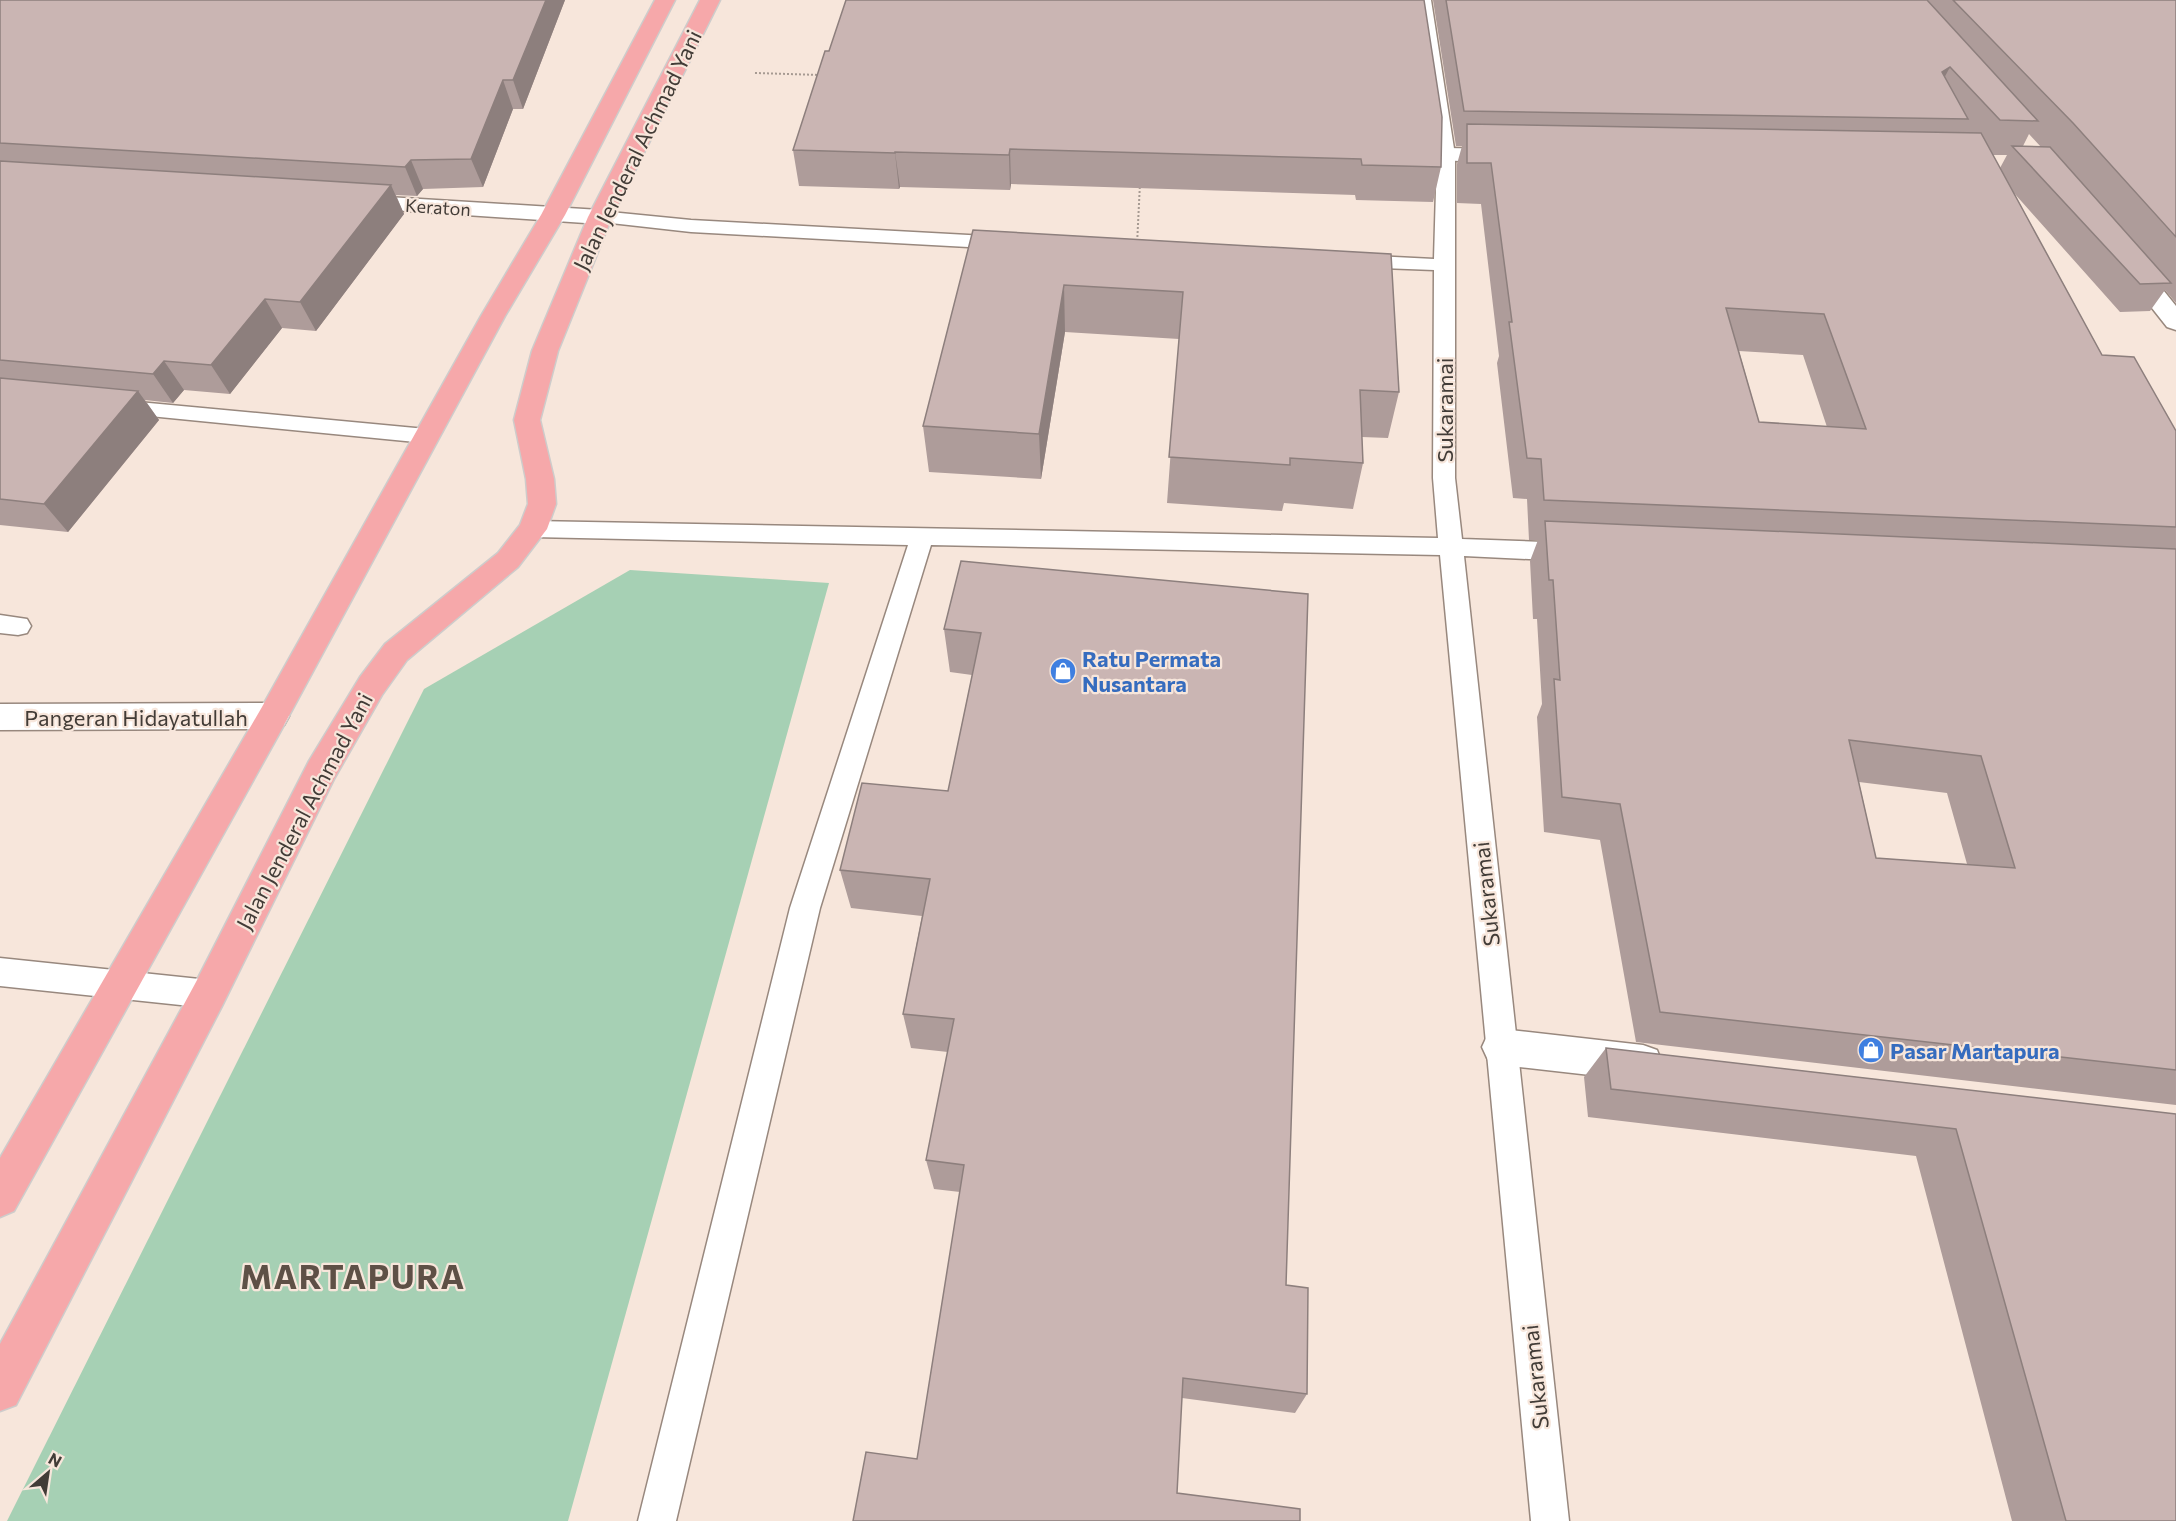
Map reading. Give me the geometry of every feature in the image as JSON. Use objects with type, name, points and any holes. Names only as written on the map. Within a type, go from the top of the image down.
[{"type":"highway","name":"Jalan Jenderal Achmad Yani","points":[[0,1197],[118,985],[273,716],[426,436],[553,214],[665,0]]},
{"type":"highway","name":"Jalan Jenderal Achmad Yani","points":[[0,1389],[209,994],[321,771],[371,686],[396,652],[507,560],[533,529],[542,504],[540,479],[527,420],[545,351],[600,217],[710,0]]},
{"type":"street","points":[[1446,154],[1529,156]]},
{"type":"street","name":"Keraton","points":[[333,201],[600,217]]},
{"type":"street","points":[[2119,253],[2176,322]]},
{"type":"street","name":"Pangeran Hidayatullah","points":[[0,717],[273,716]]},
{"type":"street","points":[[1501,1047],[1679,1067]]},
{"type":"lane","name":"Sukaramai","points":[[1423,0],[1446,154],[1444,478],[1550,1521]]},
{"type":"lane","points":[[600,217],[703,227],[1019,243]]},
{"type":"lane","points":[[1338,260],[1444,265]]},
{"type":"lane","points":[[95,405],[426,436]]},
{"type":"lane","points":[[533,529],[1452,547],[1594,553]]},
{"type":"lane","points":[[657,1521],[805,908],[922,537]]},
{"type":"lane","points":[[0,972],[209,994]]},
{"type":"path","points":[[755,73],[826,75]]},
{"type":"path","points":[[1137,249],[1141,180]]},
{"type":"green space","points":[[630,570],[829,583],[568,1521],[7,1521],[424,689]]},
{"type":"building","points":[[0,0],[546,0],[513,80],[503,80],[471,159],[411,160],[405,167],[0,143]]},
{"type":"building","points":[[846,0],[1424,0],[1442,117],[1441,167],[1362,165],[1361,159],[1010,149],[1009,155],[793,150],[825,51],[829,51]]},
{"type":"building","points":[[1446,0],[1927,0],[2038,121],[2000,120],[1950,67],[1942,72],[1968,119],[1464,111]]},
{"type":"building","points":[[1953,0],[2176,0],[2176,237],[2073,123]]},
{"type":"building","points":[[1467,124],[1981,133],[2102,355],[2134,357],[2176,431],[2176,527],[1544,500],[1541,459],[1527,458],[1491,163],[1467,163]],"holes":[[[1726,308],[1824,314],[1866,429],[1759,422]]]},
{"type":"building","points":[[2012,146],[2050,147],[2171,283],[2140,284]]},
{"type":"building","points":[[0,161],[391,185],[300,302],[265,299],[211,365],[164,361],[153,374],[0,360]]},
{"type":"building","points":[[973,230],[1391,254],[1399,392],[1360,390],[1363,463],[1290,458],[1290,465],[1169,457],[1183,292],[1064,285],[1039,434],[923,426]]},
{"type":"building","points":[[0,378],[138,391],[44,504],[0,499]]},
{"type":"building","points":[[1545,521],[2176,549],[2176,1070],[1660,1012],[1620,804],[1562,797],[1554,679],[1560,680],[1553,580],[1549,580]],"holes":[[[1849,740],[1981,756],[2015,868],[1876,858]]]},
{"type":"building","points":[[961,561],[1308,594],[1286,1285],[1308,1288],[1307,1394],[1183,1378],[1177,1493],[1300,1509],[1300,1521],[853,1521],[866,1452],[917,1459],[964,1165],[926,1160],[954,1019],[903,1014],[930,879],[840,870],[862,783],[948,791],[981,633],[944,629]]},
{"type":"building","points":[[1606,1048],[2176,1114],[2176,1521],[2066,1521],[1956,1129],[1611,1089]]},
{"type":"place","name":"Ratu Permata Nusantara","points":[[1063,671]]},
{"type":"place","name":"Pasar Martapura","points":[[1871,1050]]},
{"type":"district","name":"MARTAPURA","points":[[353,1275]]}]
